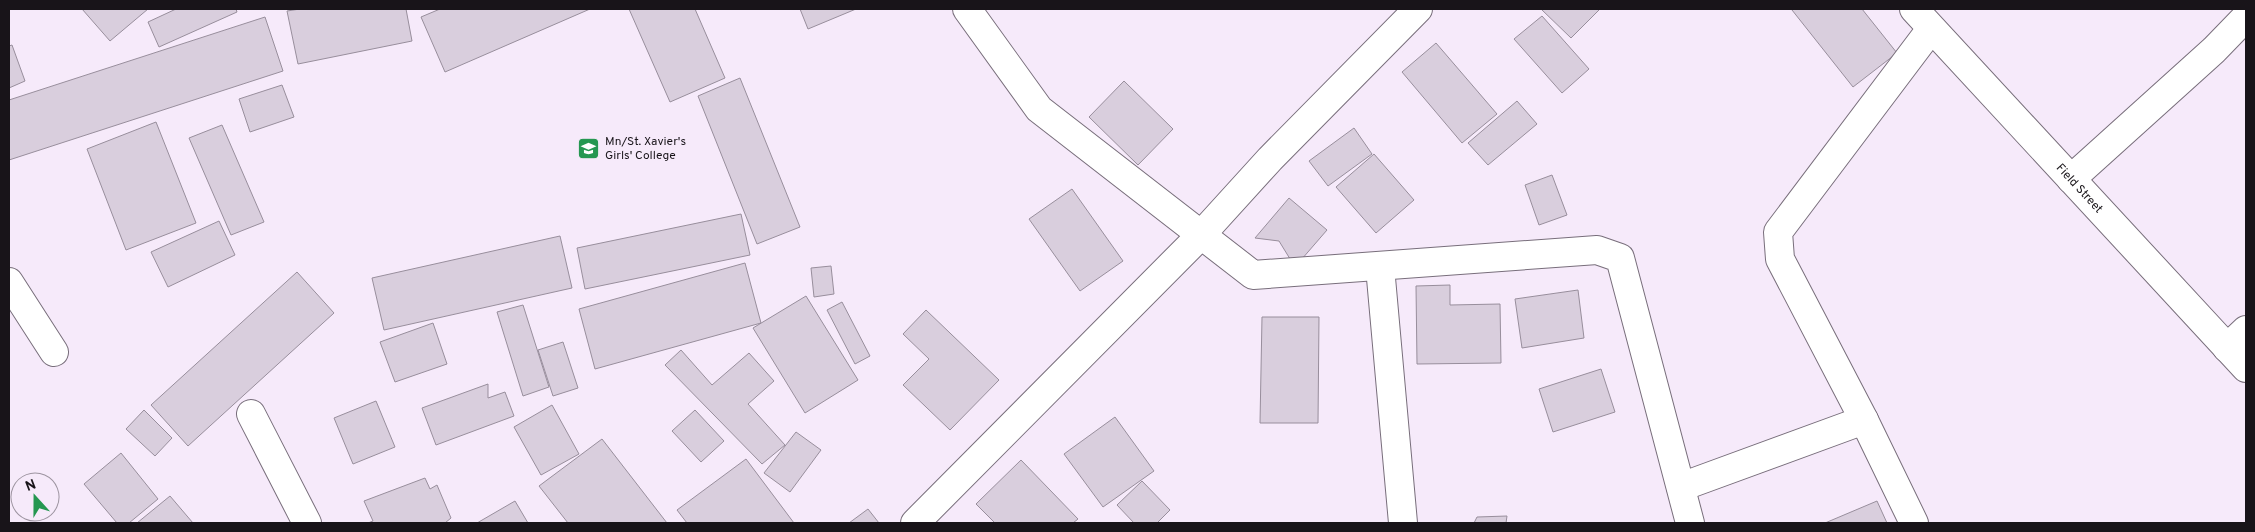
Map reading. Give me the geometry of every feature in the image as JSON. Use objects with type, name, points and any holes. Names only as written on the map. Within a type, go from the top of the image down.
[{"type":"street","points":[[967,9],[1039,109],[1200,236],[1253,275],[1597,250],[1620,258],[1690,523]]},
{"type":"street","points":[[915,523],[1200,236],[1270,159],[1418,9]]},
{"type":"street","name":"Field Street","points":[[1914,9],[2071,179],[2237,339],[2246,368]]},
{"type":"street","points":[[2071,179],[2214,50],[2246,17]]},
{"type":"street","points":[[1914,523],[1864,420],[1780,259],[1778,232],[1931,29]]},
{"type":"street","points":[[1380,267],[1403,523]]},
{"type":"street","points":[[9,282],[54,352]]},
{"type":"street","points":[[251,414],[307,523]]},
{"type":"street","points":[[1681,487],[1864,420]]},
{"type":"building","points":[[82,9],[148,9],[110,41]]},
{"type":"building","points":[[176,9],[236,9],[237,12],[159,47],[148,22]]},
{"type":"building","points":[[300,9],[406,9],[412,41],[298,64],[287,11]]},
{"type":"building","points":[[440,9],[590,9],[445,72],[421,17]]},
{"type":"building","points":[[629,9],[695,9],[725,78],[670,102]]},
{"type":"building","points":[[800,9],[856,9],[808,29]]},
{"type":"building","points":[[1541,9],[1600,9],[1571,38]]},
{"type":"building","points":[[1862,9],[1897,53],[1853,87],[1792,10]]},
{"type":"building","points":[[1542,16],[1589,69],[1562,93],[1514,39]]},
{"type":"building","points":[[265,17],[283,71],[9,160],[9,100]]},
{"type":"building","points":[[1436,43],[1497,114],[1462,143],[1402,72]]},
{"type":"building","points":[[12,45],[25,81],[9,88],[9,46]]},
{"type":"building","points":[[740,78],[800,227],[757,244],[698,96]]},
{"type":"building","points":[[1124,81],[1173,129],[1138,165],[1089,117]]},
{"type":"building","points":[[282,85],[294,117],[250,132],[239,99]]},
{"type":"building","points":[[1517,101],[1537,124],[1488,165],[1468,143]]},
{"type":"building","points":[[156,122],[196,223],[126,250],[87,149]]},
{"type":"building","points":[[222,125],[264,222],[231,235],[189,138]]},
{"type":"building","points":[[1354,128],[1372,154],[1328,186],[1309,161]]},
{"type":"building","points":[[1374,154],[1414,200],[1376,233],[1336,187]]},
{"type":"building","points":[[1552,175],[1567,215],[1539,225],[1525,185]]},
{"type":"building","points":[[1072,189],[1123,261],[1080,291],[1029,219]]},
{"type":"building","points":[[1289,198],[1327,230],[1295,267],[1279,241],[1255,238]]},
{"type":"building","points":[[741,214],[750,255],[585,289],[577,248]]},
{"type":"building","points":[[219,221],[235,255],[168,287],[151,252]]},
{"type":"building","points":[[560,236],[572,288],[384,330],[372,278]]},
{"type":"building","points":[[745,263],[761,323],[595,369],[579,309]]},
{"type":"building","points":[[831,266],[834,294],[814,297],[811,268]]},
{"type":"building","points":[[297,272],[334,313],[188,446],[151,405]]},
{"type":"building","points":[[1450,285],[1450,305],[1500,304],[1501,363],[1417,364],[1416,286]]},
{"type":"building","points":[[1578,290],[1584,338],[1522,348],[1515,299]]},
{"type":"building","points":[[806,296],[858,380],[805,413],[753,328]]},
{"type":"building","points":[[842,302],[870,356],[855,364],[827,310]]},
{"type":"building","points":[[523,305],[549,387],[523,396],[497,312]]},
{"type":"building","points":[[926,310],[999,380],[950,430],[903,385],[929,359],[903,334]]},
{"type":"building","points":[[1262,317],[1319,317],[1318,423],[1260,423]]},
{"type":"building","points":[[433,323],[447,364],[395,382],[380,342]]},
{"type":"building","points":[[563,342],[578,388],[553,396],[538,350]]},
{"type":"building","points":[[681,350],[712,385],[749,353],[774,381],[748,404],[785,445],[762,464],[665,365]]},
{"type":"building","points":[[1601,369],[1615,412],[1553,432],[1539,389]]},
{"type":"building","points":[[488,384],[488,398],[505,392],[514,416],[436,445],[422,408]]},
{"type":"building","points":[[376,401],[395,447],[353,464],[334,418]]},
{"type":"building","points":[[552,405],[579,454],[541,475],[514,427]]},
{"type":"building","points":[[144,410],[172,438],[155,456],[126,429]]},
{"type":"building","points":[[695,410],[724,441],[701,462],[672,431]]},
{"type":"building","points":[[1115,417],[1154,471],[1103,507],[1064,454]]},
{"type":"building","points":[[796,432],[821,450],[790,492],[764,473]]},
{"type":"building","points":[[602,439],[667,523],[568,523],[539,486]]},
{"type":"building","points":[[121,453],[158,499],[129,523],[117,523],[84,484]]},
{"type":"building","points":[[746,459],[794,523],[687,523],[677,510]]},
{"type":"building","points":[[1021,460],[1078,519],[1073,523],[995,523],[976,504]]},
{"type":"building","points":[[425,478],[430,489],[437,485],[451,518],[445,523],[368,523],[373,521],[364,501]]},
{"type":"building","points":[[1142,481],[1170,510],[1157,523],[1134,523],[1117,505]]},
{"type":"building","points":[[170,496],[193,523],[137,523]]},
{"type":"building","points":[[515,501],[528,523],[477,523]]},
{"type":"building","points":[[1877,501],[1887,523],[1825,523]]},
{"type":"building","points":[[868,509],[879,523],[849,523]]},
{"type":"building","points":[[1507,516],[1506,523],[1474,523],[1477,517]]},
{"type":"place","name":"Mn/St. Xavier's Girls' College","points":[[589,148]]}]
